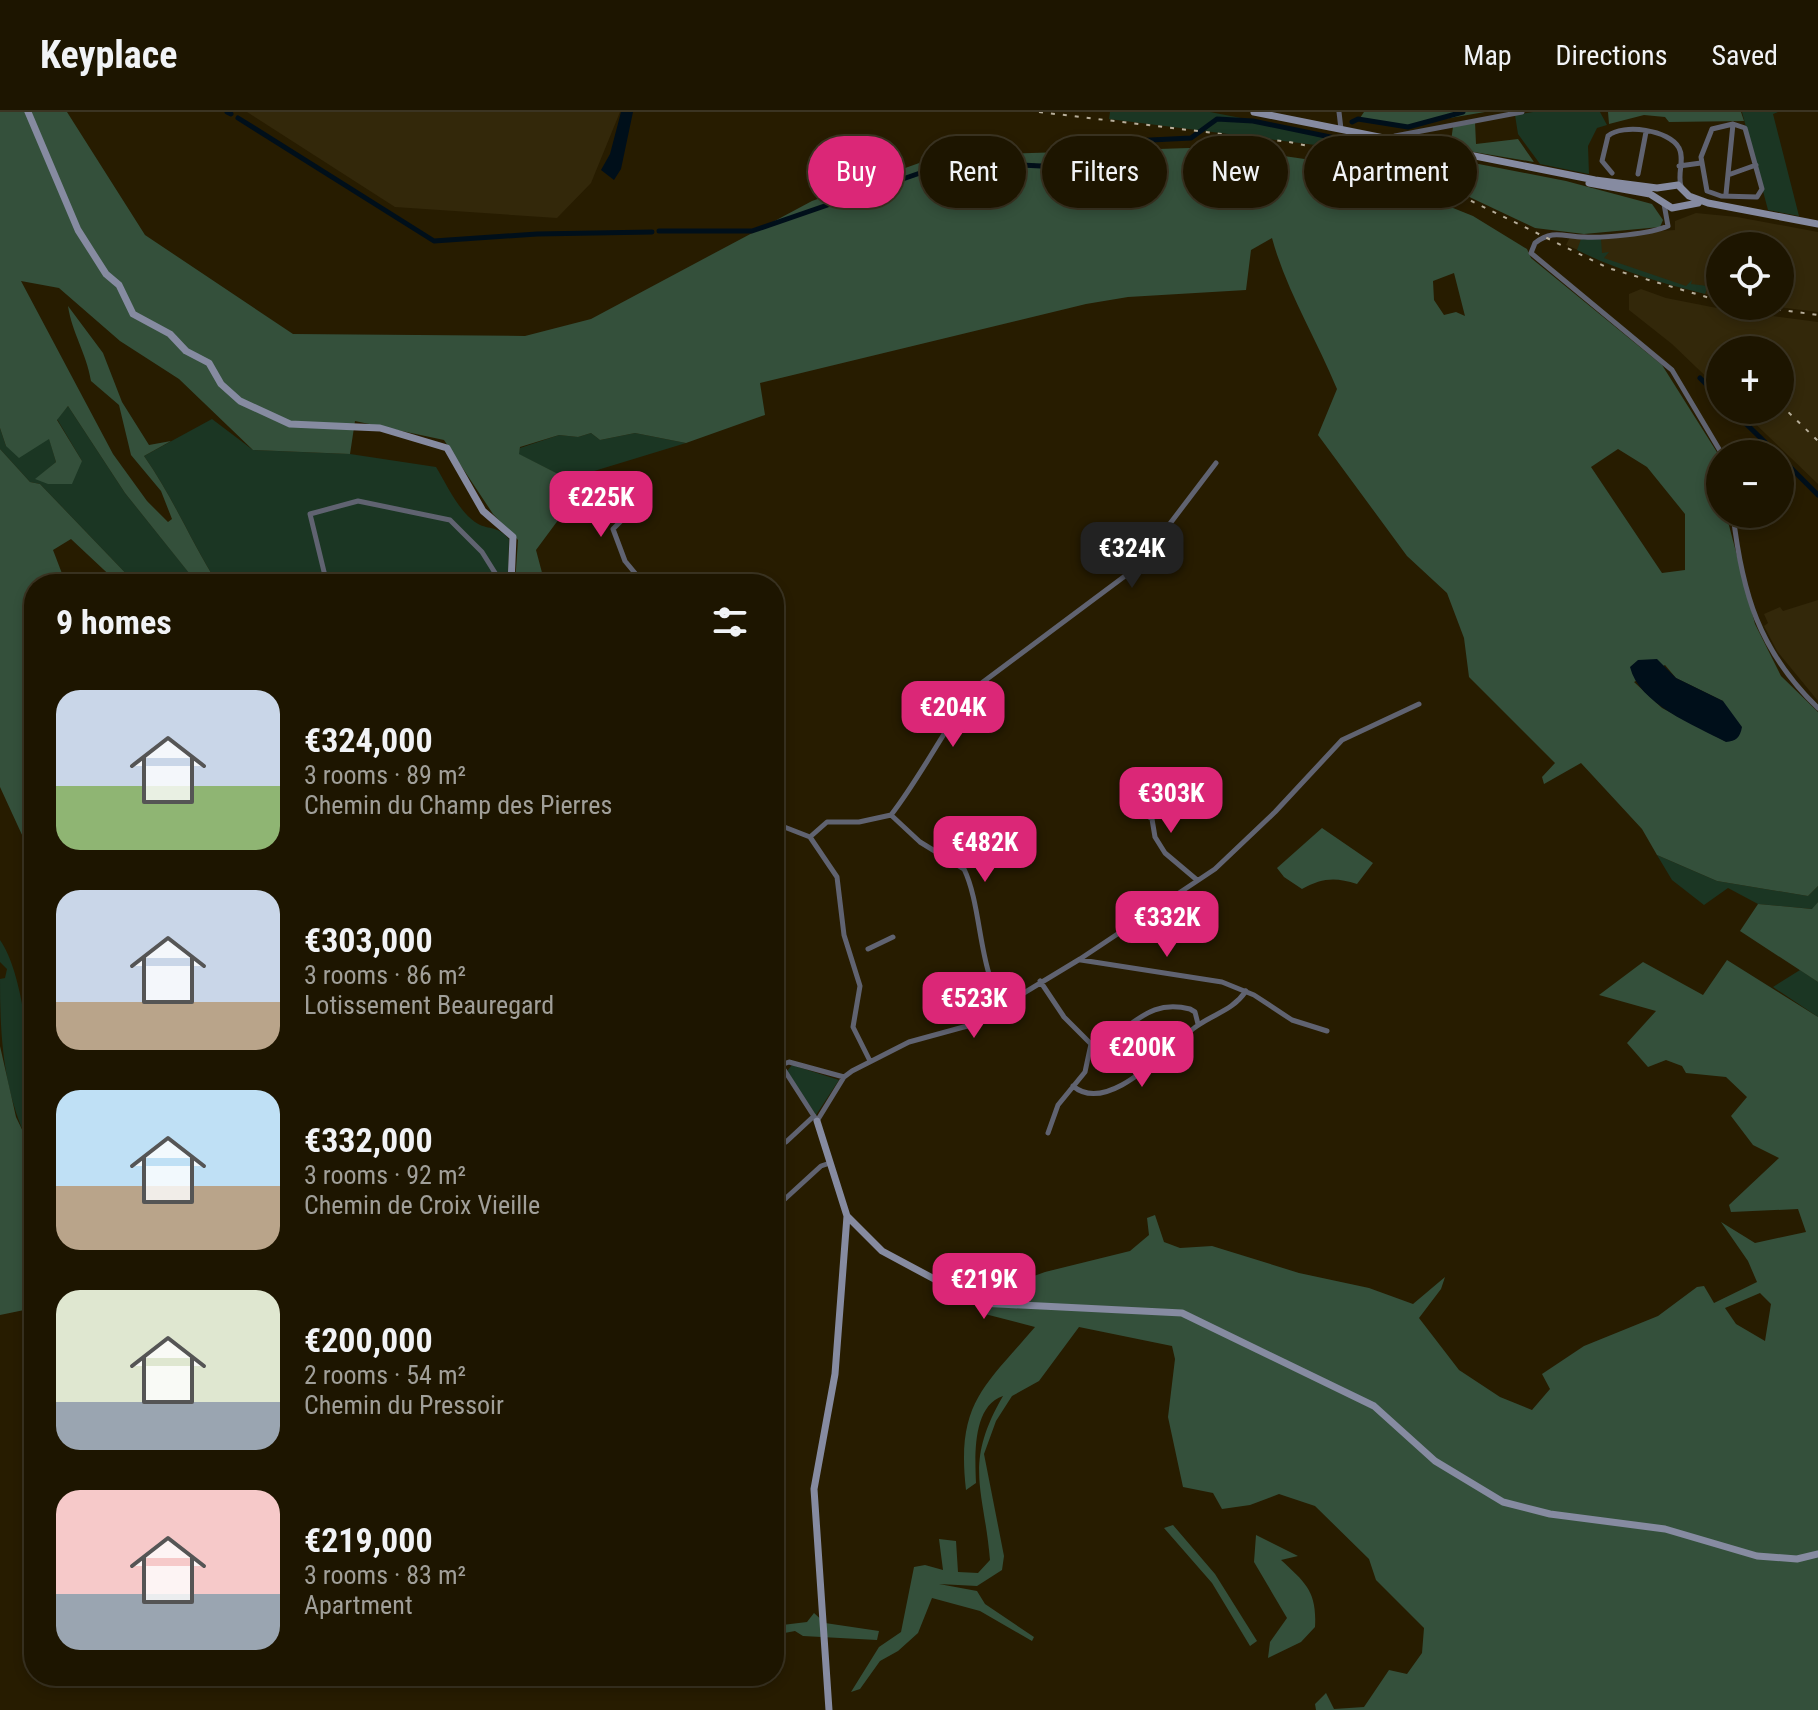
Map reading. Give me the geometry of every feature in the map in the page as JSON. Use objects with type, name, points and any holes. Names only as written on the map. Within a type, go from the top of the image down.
[{"type":"street","points":[[28,112],[83,239],[106,274],[119,285],[133,314],[170,334],[186,351],[209,363],[221,384],[240,401],[283,422],[380,428],[447,448],[483,511],[513,537],[511,574]]},
{"type":"street","points":[[1254,112],[1373,136]]},
{"type":"street","points":[[1339,112],[1341,129]]},
{"type":"street","points":[[1395,136],[1522,112]]},
{"type":"street","points":[[1726,194],[1733,124]]},
{"type":"street","points":[[1733,124],[1745,128],[1761,193],[1757,197],[1710,195],[1707,191],[1701,163],[1712,129],[1733,124]]},
{"type":"street","points":[[1612,173],[1602,161],[1608,136],[1615,130],[1646,132],[1671,138],[1682,152],[1678,175],[1683,190],[1668,226]]},
{"type":"street","points":[[1638,174],[1646,132]]},
{"type":"street","points":[[1477,157],[1564,174],[1668,186],[1708,203],[1818,224]]},
{"type":"street","points":[[1679,166],[1701,163]]},
{"type":"street","points":[[1728,175],[1756,165]]},
{"type":"street","points":[[1564,174],[1604,188],[1650,194],[1678,207],[1708,203]]},
{"type":"street","points":[[1668,226],[1663,202],[1668,186],[1678,175]]},
{"type":"street","points":[[1668,226],[1610,236],[1583,237],[1553,233],[1535,243],[1531,253],[1672,370],[1714,440]]},
{"type":"street","points":[[810,837],[827,822],[859,822],[891,815],[919,779],[957,712],[975,688],[1137,567],[1216,463]]},
{"type":"street","points":[[581,478],[597,479],[609,488],[622,514],[622,520],[613,529],[619,546],[637,574]]},
{"type":"street","points":[[325,574],[310,514],[351,501],[450,520],[482,552],[496,574]]},
{"type":"street","points":[[1735,528],[1749,606],[1784,672],[1818,708]]},
{"type":"street","points":[[786,1142],[816,1118],[844,1077],[909,1042],[971,1025],[1080,959],[1228,858],[1342,740],[1419,704]]},
{"type":"street","points":[[1136,808],[1152,819],[1155,837],[1165,853],[1197,880]]},
{"type":"street","points":[[891,815],[920,842],[964,869],[984,938],[991,987],[1006,1005]]},
{"type":"street","points":[[784,827],[810,837],[837,877],[844,935],[860,986],[853,1027],[870,1061]]},
{"type":"street","points":[[868,949],[893,937]]},
{"type":"street","points":[[1080,959],[1222,982],[1246,991],[1292,1020],[1327,1031]]},
{"type":"street","points":[[1040,981],[1072,1027],[1091,1044]]},
{"type":"street","points":[[1073,1086],[1082,1094],[1107,1091],[1151,1065],[1198,1024],[1229,1010],[1246,991]]},
{"type":"street","points":[[1091,1044],[1104,1042],[1146,1011],[1158,1008],[1190,1009],[1195,1012],[1198,1024]]},
{"type":"street","points":[[1048,1133],[1058,1105],[1085,1072],[1091,1044]]},
{"type":"street","points":[[784,1064],[789,1062],[844,1077]]},
{"type":"street","points":[[784,1070],[816,1118],[847,1216],[835,1374],[814,1489],[829,1710]]},
{"type":"street","points":[[784,1199],[821,1166],[830,1163]]},
{"type":"street","points":[[847,1216],[882,1251],[979,1303],[1089,1311],[1166,1310],[1208,1323],[1374,1406],[1435,1461],[1478,1490],[1513,1506],[1665,1529],[1757,1556],[1797,1559],[1818,1554]]},
{"type":"shaded area","points":[[247,112],[620,112],[591,183],[557,218],[395,207]]},
{"type":"shaded area","points":[[1696,213],[1818,232],[1818,312],[1794,309],[1794,232],[1706,232],[1706,294],[1643,277],[1566,245],[1570,237],[1675,230],[1675,221]]},
{"type":"shaded area","points":[[1641,289],[1666,298],[1706,306],[1706,320],[1794,319],[1818,322],[1818,484],[1794,461],[1794,440],[1772,440],[1756,424],[1794,424],[1794,336],[1706,336],[1706,377],[1672,344],[1629,310],[1629,294]]},
{"type":"shaded area","points":[[1818,600],[1818,701],[1777,651],[1764,626],[1768,623],[1764,614],[1780,607],[1783,611]]},
{"type":"green space","points":[[0,112],[67,112],[145,235],[293,334],[525,336],[591,319],[808,203],[808,208],[904,208],[904,168],[920,163],[920,208],[1026,208],[1026,153],[1042,153],[1042,208],[1167,208],[1167,149],[1183,148],[1183,208],[1288,208],[1288,157],[1304,159],[1304,208],[1453,208],[1473,216],[1527,249],[1531,258],[1662,365],[1709,440],[1706,440],[1706,528],[1730,528],[1755,624],[1781,676],[1818,712],[1818,886],[1808,896],[1717,881],[1657,855],[1642,829],[1581,763],[1544,784],[1542,777],[1555,763],[1469,677],[1464,638],[1447,593],[1407,556],[1318,435],[1337,389],[1293,295],[1272,238],[1251,250],[1246,290],[1128,297],[1086,304],[760,383],[765,415],[686,443],[635,433],[600,440],[591,433],[578,437],[559,435],[520,447],[519,454],[568,479],[573,500],[536,550],[542,574],[516,574],[518,540],[493,514],[444,440],[355,421],[350,454],[253,450],[179,379],[120,341],[59,288],[21,281],[113,454],[147,501],[168,522],[172,519],[161,491],[131,455],[119,405],[91,381],[68,306],[103,353],[122,402],[149,445],[171,441],[144,456],[212,574],[190,574],[125,493],[68,406],[57,420],[82,461],[72,484],[48,484],[35,479],[56,462],[49,439],[19,458],[6,446],[0,428]],"holes":[[[1454,273],[1465,316],[1456,312],[1444,315],[1434,300],[1433,281]],[[1618,449],[1647,467],[1685,514],[1685,570],[1662,573],[1591,467]],[[1665,665],[1676,678],[1723,701],[1725,741],[1662,708],[1634,682]]]},
{"type":"green space","points":[[1110,112],[1210,112],[1334,136],[1304,136],[1304,144],[1288,142],[1288,136],[1244,136],[1109,119]]},
{"type":"green space","points":[[1364,112],[1485,112],[1397,127],[1360,118]]},
{"type":"green space","points":[[1600,112],[1607,125],[1597,128],[1588,146],[1589,174],[1540,164],[1518,134],[1515,115]]},
{"type":"green space","points":[[1608,112],[1741,112],[1744,121],[1669,122],[1665,117],[1644,115],[1609,124]]},
{"type":"green space","points":[[1742,112],[1778,112],[1773,114],[1799,216],[1768,210]]},
{"type":"green space","points":[[1475,122],[1476,136],[1452,136],[1453,127]]},
{"type":"green space","points":[[1518,139],[1534,162],[1477,152],[1477,144]]},
{"type":"green space","points":[[1477,164],[1566,181],[1652,204],[1663,220],[1660,227],[1584,234],[1535,228],[1477,201]]},
{"type":"green space","points":[[1581,239],[1601,239],[1602,253],[1609,252],[1604,258],[1686,286],[1692,280],[1691,284],[1706,286],[1706,291],[1705,294],[1640,275],[1577,250]]},
{"type":"green space","points":[[68,406],[125,493],[190,574],[126,574],[40,484],[30,482],[0,449],[0,428],[6,446],[49,438],[56,462],[36,479],[82,461],[57,419]]},
{"type":"green space","points":[[212,419],[253,450],[350,454],[436,467],[469,517],[480,525],[500,531],[509,539],[508,574],[212,574],[144,456]]},
{"type":"green space","points":[[591,433],[600,440],[635,433],[686,443],[568,479],[518,454],[520,448],[559,435],[578,437]]},
{"type":"green space","points":[[0,449],[30,482],[40,484],[126,574],[108,574],[71,539],[53,550],[62,574],[24,574],[24,839],[0,787]]},
{"type":"green space","points":[[1322,828],[1373,863],[1357,884],[1329,880],[1302,889],[1277,868]]},
{"type":"green space","points":[[1657,855],[1717,881],[1808,896],[1818,886],[1818,902],[1813,909],[1758,904],[1728,888],[1704,905],[1672,880]]},
{"type":"green space","points":[[1818,902],[1818,982],[1740,931],[1758,904],[1812,909]]},
{"type":"green space","points":[[0,940],[10,958],[24,1015],[24,1133],[8,1084],[5,1063],[0,979],[5,978],[7,969],[0,962]]},
{"type":"green space","points":[[1727,960],[1818,1017],[1818,1710],[1316,1710],[1315,1704],[1326,1693],[1334,1709],[1364,1707],[1389,1670],[1407,1674],[1422,1653],[1424,1628],[1376,1580],[1369,1559],[1315,1506],[1279,1494],[1250,1505],[1222,1509],[1213,1493],[1183,1487],[1168,1417],[1175,1359],[1172,1346],[1079,1327],[1039,1381],[1012,1396],[996,1421],[984,1454],[1004,1556],[1002,1570],[977,1586],[939,1584],[977,1591],[985,1604],[1034,1637],[1032,1641],[980,1611],[932,1598],[918,1633],[898,1651],[880,1661],[860,1689],[851,1692],[879,1647],[901,1632],[914,1567],[925,1565],[943,1570],[939,1539],[956,1541],[958,1572],[978,1573],[990,1560],[979,1477],[980,1459],[983,1441],[1003,1396],[993,1402],[981,1421],[976,1447],[976,1483],[966,1490],[965,1436],[970,1416],[988,1382],[1035,1327],[981,1313],[981,1295],[1045,1272],[1130,1251],[1149,1235],[1147,1218],[1155,1215],[1164,1242],[1180,1248],[1212,1246],[1299,1273],[1369,1288],[1413,1304],[1445,1277],[1441,1289],[1419,1318],[1459,1370],[1500,1397],[1532,1410],[1550,1389],[1542,1374],[1584,1346],[1658,1316],[1697,1287],[1704,1286],[1714,1303],[1757,1282],[1748,1261],[1721,1222],[1755,1243],[1806,1232],[1798,1209],[1731,1212],[1729,1205],[1779,1158],[1753,1145],[1731,1116],[1747,1097],[1726,1077],[1686,1073],[1682,1066],[1666,1060],[1648,1067],[1627,1043],[1656,1011],[1599,995],[1643,962],[1703,995]],"holes":[[[1760,1293],[1771,1304],[1765,1341],[1736,1324],[1725,1308]]]},
{"type":"green space","points":[[1800,970],[1818,982],[1818,1017],[1773,987]]},
{"type":"green space","points":[[0,1046],[16,1117],[24,1134],[24,1310],[0,1315]]},
{"type":"green space","points":[[792,1065],[839,1080],[816,1115],[787,1071]]},
{"type":"green space","points":[[1173,1525],[1215,1574],[1257,1641],[1250,1646],[1212,1583],[1164,1528]]},
{"type":"green space","points":[[1256,1535],[1298,1556],[1281,1560],[1308,1589],[1315,1615],[1315,1627],[1301,1642],[1268,1658],[1270,1642],[1287,1618],[1254,1562]]},
{"type":"green space","points":[[814,1613],[825,1623],[879,1631],[877,1640],[803,1636],[795,1631],[784,1633],[784,1625],[807,1622]]},
{"type":"water","points":[[621,112],[633,112],[621,169],[614,180],[601,170],[610,154]]},
{"type":"water","points":[[1657,659],[1676,678],[1723,701],[1742,727],[1737,738],[1726,742],[1669,712],[1644,692],[1630,667],[1638,660]]},
{"type":"waterway","points":[[227,112],[231,114]]},
{"type":"waterway","points":[[1352,122],[1358,119],[1408,127],[1463,112]]},
{"type":"waterway","points":[[238,118],[434,241],[537,234],[652,232]]},
{"type":"waterway","points":[[659,231],[752,231],[923,172],[997,164],[1041,166],[1068,163],[1131,141],[1191,138],[1217,119],[1253,121],[1326,136]]},
{"type":"waterway","points":[[1700,378],[1706,384]]},
{"type":"waterway","points":[[1746,424],[1763,440]]},
{"type":"waterway","points":[[1794,471],[1818,495]]},
{"type":"railway","points":[[1039,112],[1289,142],[1376,160],[1449,190],[1608,268],[1706,297]]},
{"type":"railway","points":[[1794,312],[1818,315]]},
{"type":"railway","points":[[1794,418],[1818,441]]}]
